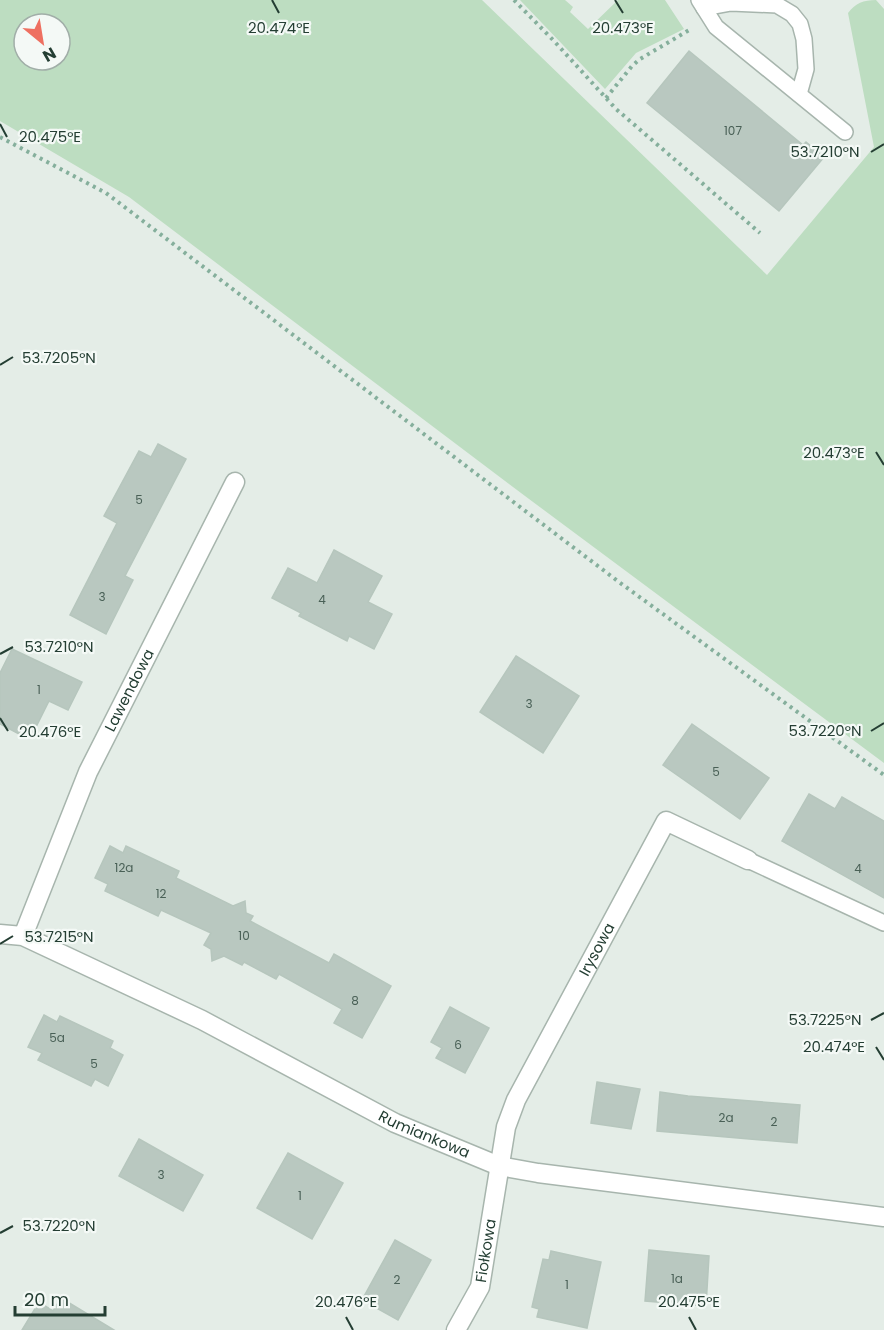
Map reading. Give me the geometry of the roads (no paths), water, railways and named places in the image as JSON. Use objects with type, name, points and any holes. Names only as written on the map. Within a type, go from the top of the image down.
[{"type":"street","name":"Lawendowa","points":[[23,936],[88,772],[235,482]]},
{"type":"street","name":"Irysowa","points":[[499,1166],[506,1127],[516,1100],[666,821],[748,861]]},
{"type":"street","name":"Rumiankowa","points":[[0,934],[23,936],[202,1020],[395,1123],[499,1166],[538,1173],[884,1217]]},
{"type":"street","name":"Fiołkowa","points":[[456,1330],[480,1287],[499,1166]]},
{"type":"lane","points":[[701,4],[777,4],[792,14],[800,24],[804,39],[806,69],[799,94]]},
{"type":"lane","points":[[701,4],[716,27],[845,132]]},
{"type":"lane","points":[[748,861],[884,922]]}]
